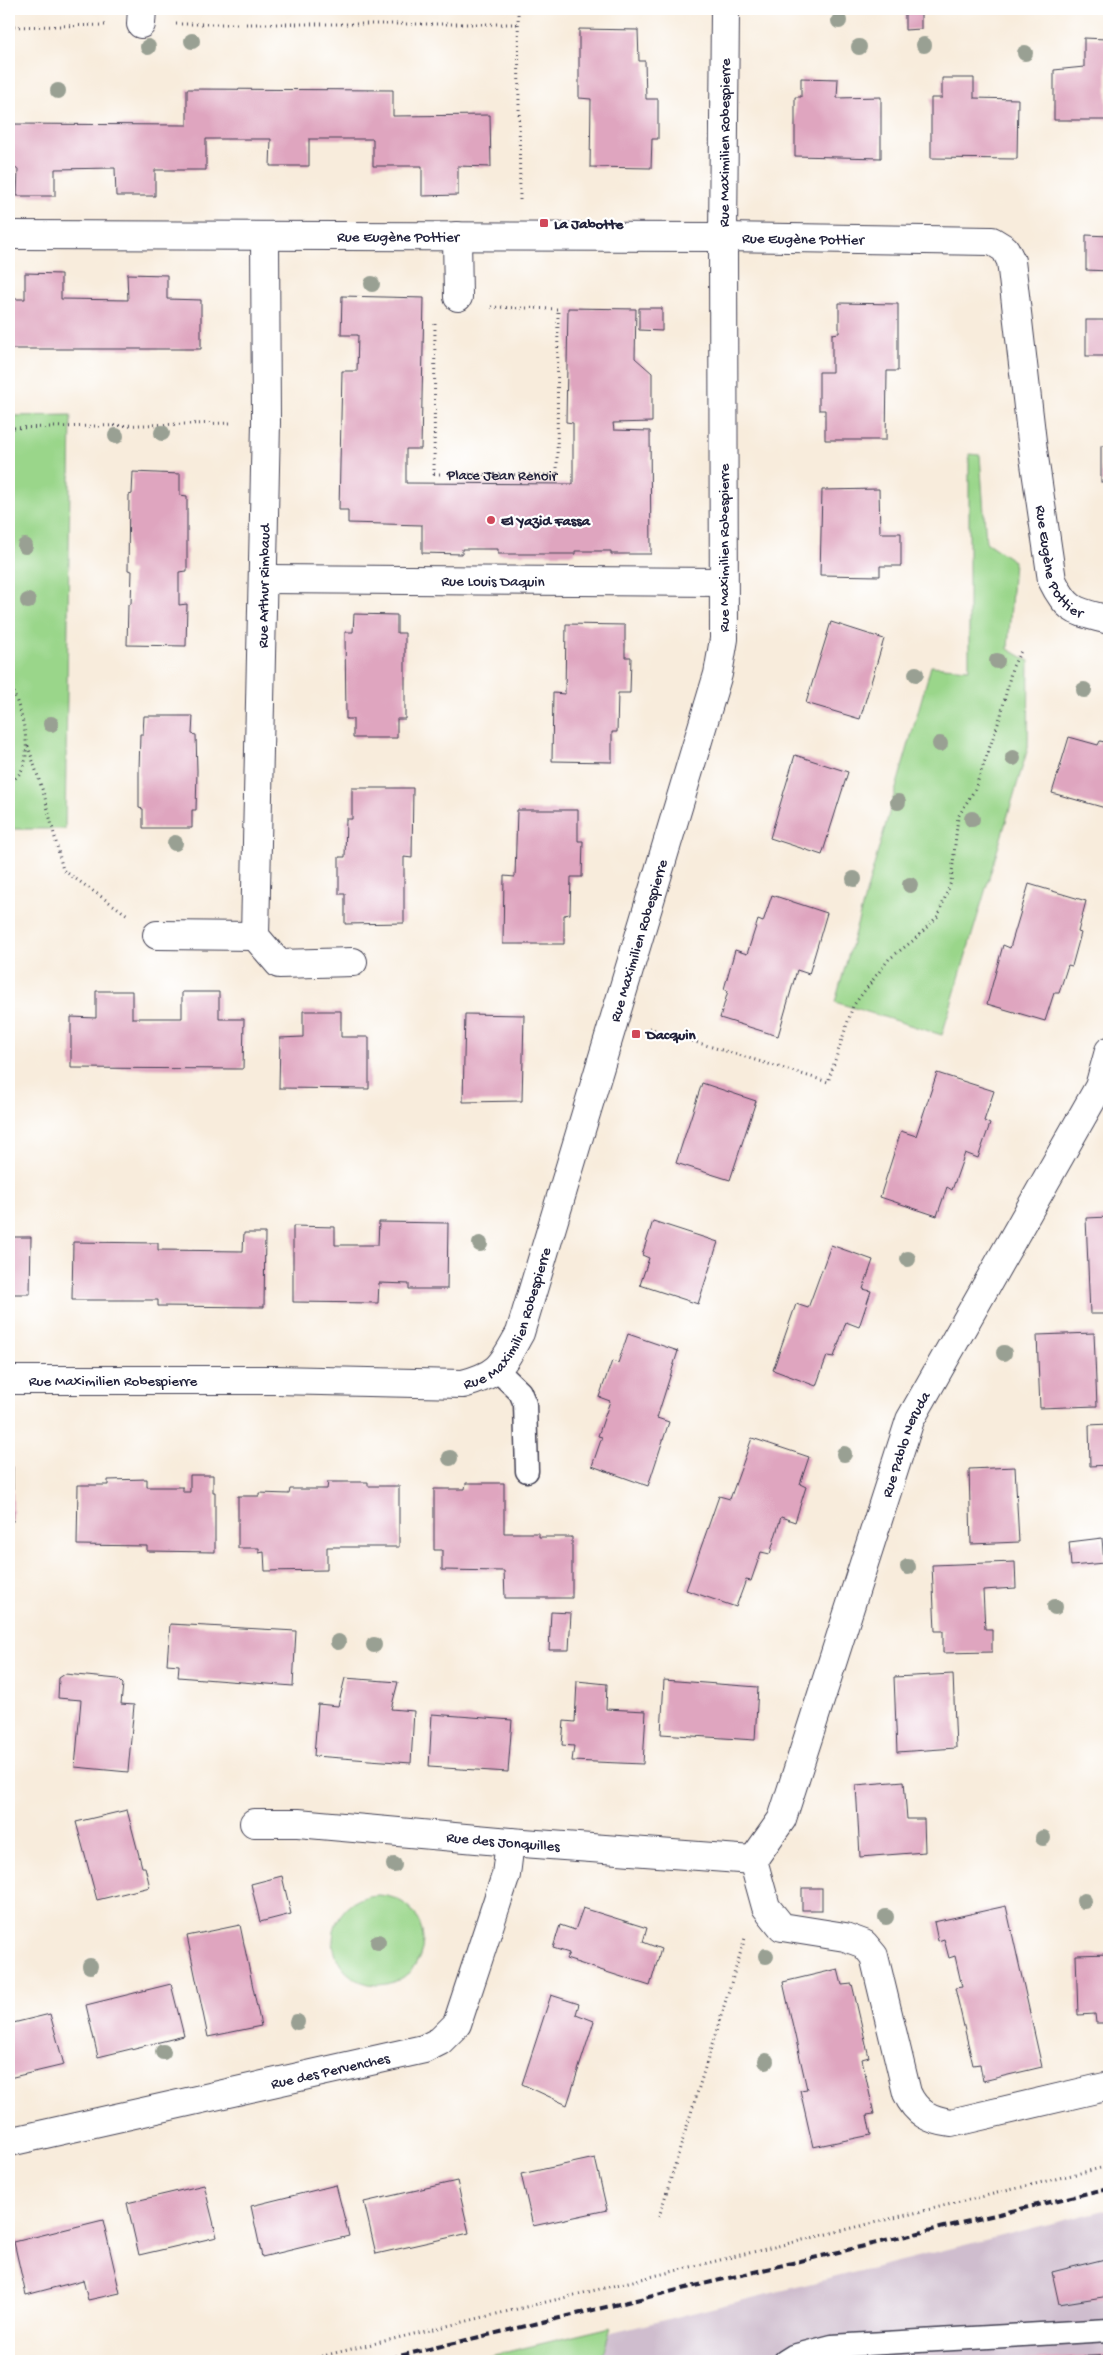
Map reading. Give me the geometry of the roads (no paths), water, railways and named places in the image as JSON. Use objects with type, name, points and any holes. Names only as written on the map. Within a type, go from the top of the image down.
[{"type":"street","name":"Rue Maximilien Robespierre","points":[[9,1380],[274,1380],[463,1384],[486,1378],[503,1364],[520,1333],[718,674],[724,639],[723,237],[725,9]]},
{"type":"street","name":"Rue Eugène Pottier","points":[[9,235],[723,237],[992,241],[1005,249],[1012,260],[1034,450],[1052,580],[1061,599],[1074,610],[1109,620]]},
{"type":"street","name":"Rue Arthur Rimbaud","points":[[255,936],[264,579],[266,422],[265,236]]},
{"type":"street","points":[[457,236],[459,302]]},
{"type":"street","name":"Rue Louis Daquin","points":[[264,579],[723,582]]},
{"type":"street","points":[[157,935],[255,936],[279,964],[353,962]]},
{"type":"street","name":"Rue Pablo Neruda","points":[[753,1860],[782,1819],[910,1420],[1099,1087],[1109,1051]]},
{"type":"street","name":"Rue des Jonquilles","points":[[254,1823],[298,1822],[510,1842],[753,1860]]},
{"type":"street","name":"Rue des Pervenches","points":[[9,2142],[424,2049],[440,2041],[457,2024],[506,1875],[510,1842]]},
{"type":"street","points":[[753,1860],[766,1907],[782,1927],[845,1937],[864,1944],[874,1956],[907,2093],[912,2103],[925,2116],[951,2123],[1109,2086]]},
{"type":"lane","points":[[496,1369],[520,1392],[525,1404],[526,1471]]},
{"type":"lane","points":[[785,2361],[793,2356],[832,2346],[1109,2330]]},
{"type":"railway","points":[[378,2361],[1109,2188]]},
{"type":"place","name":"La Jabotte","points":[[544,223]]},
{"type":"place","name":"El Yazid Fassa","points":[[491,520]]},
{"type":"place","name":"Dacquin","points":[[636,1034]]}]
